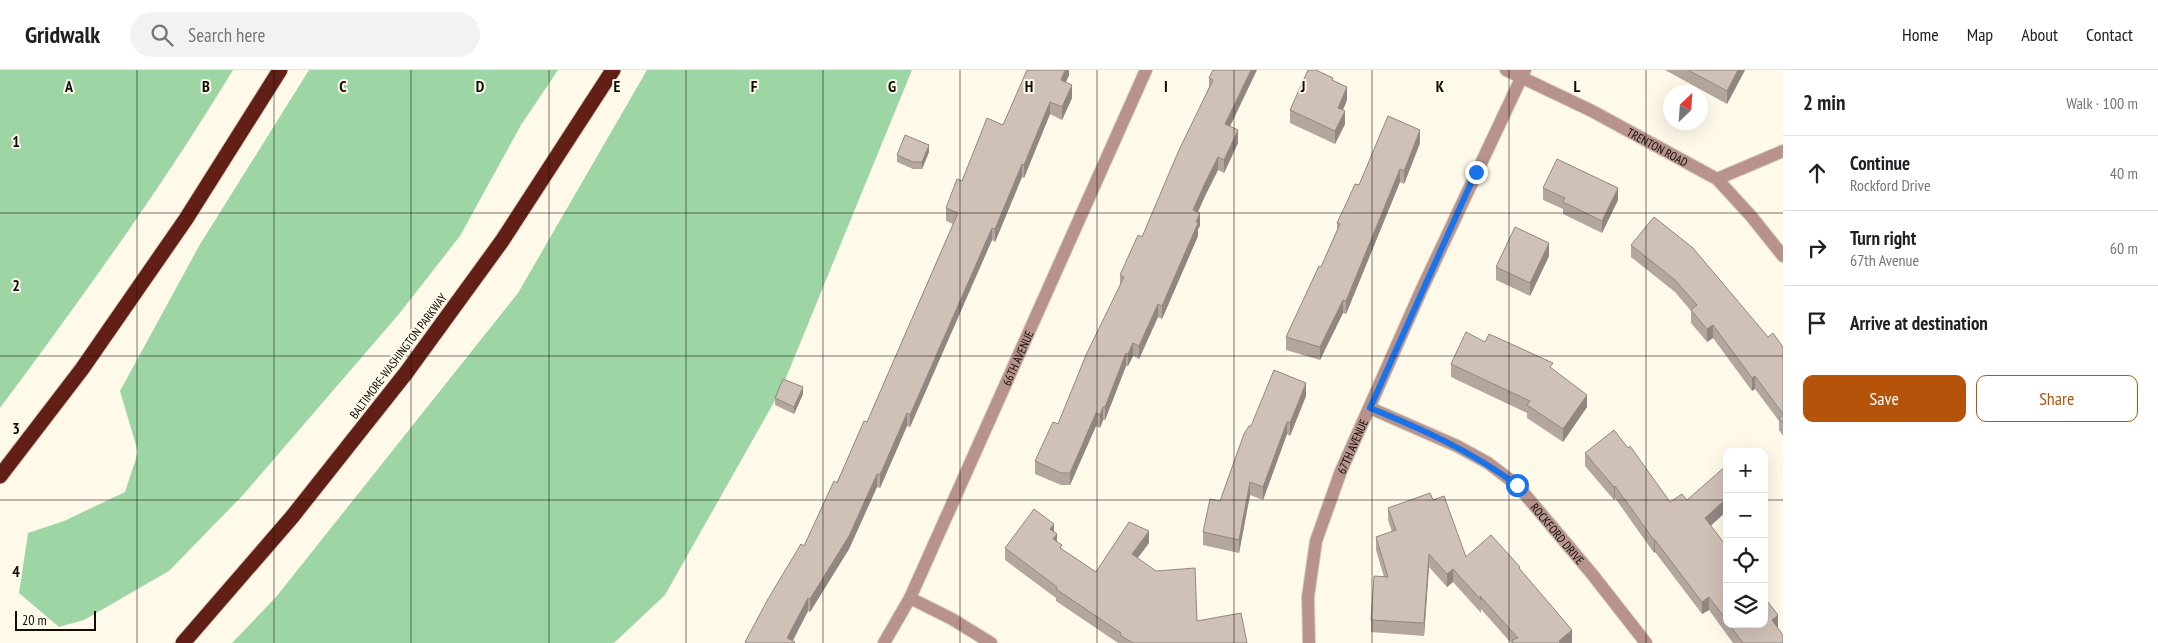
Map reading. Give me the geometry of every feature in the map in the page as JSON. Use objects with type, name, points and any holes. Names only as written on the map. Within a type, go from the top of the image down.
[{"type":"highway","points":[[0,476],[82,369],[186,219],[280,70]]},
{"type":"highway","name":"BALTIMORE-WASHINGTON PARKWAY","points":[[183,643],[292,517],[406,373],[502,241],[613,70]]},
{"type":"street","name":"66TH AVENUE","points":[[884,643],[910,598],[1146,70]]},
{"type":"street","name":"TRENTON ROAD","points":[[1506,70],[1523,74],[1717,179],[1751,216],[1783,256]]},
{"type":"street","name":"67TH AVENUE","points":[[1309,643],[1308,597],[1316,541],[1340,471],[1370,408],[1425,282],[1523,74]]},
{"type":"street","points":[[1717,179],[1783,151]]},
{"type":"street","name":"ROCKFORD DRIVE","points":[[1370,408],[1457,446],[1488,463],[1517,485],[1586,566],[1646,643]]},
{"type":"street","points":[[910,598],[952,619],[991,643]]},
{"type":"green space","points":[[0,70],[233,70],[121,242],[0,408]]},
{"type":"green space","points":[[309,70],[558,70],[521,125],[460,236],[399,314],[243,495],[169,571],[84,620],[59,627],[19,593],[28,533],[64,521],[125,492],[138,452],[120,391],[199,246]]},
{"type":"green space","points":[[647,70],[912,70],[781,390],[665,595],[614,643],[232,643],[276,597],[518,293]]},
{"type":"building","points":[[1027,70],[1065,70],[1061,80],[1072,85],[1062,107],[1050,102],[1024,165],[1022,164],[995,229],[992,228],[910,415],[907,413],[880,475],[877,474],[849,536],[810,599],[808,598],[787,638],[795,642],[747,643],[745,642],[768,599],[801,544],[804,546],[834,481],[837,483],[864,421],[867,422],[958,213],[946,208],[957,179],[962,181],[987,118],[1003,125]]},
{"type":"building","points":[[1213,70],[1251,70],[1225,124],[1238,130],[1224,160],[1218,157],[1193,210],[1200,213],[1196,222],[1198,223],[1162,306],[1158,304],[1139,346],[1133,343],[1128,354],[1126,353],[1105,407],[1103,407],[1100,415],[1096,413],[1070,473],[1061,473],[1035,461],[1053,422],[1058,424],[1086,355],[1124,277],[1120,275],[1138,235],[1142,237],[1179,150],[1213,80],[1209,78]]},
{"type":"building","points":[[1308,70],[1316,70],[1347,87],[1338,108],[1345,111],[1335,131],[1290,110]]},
{"type":"building","points":[[1688,70],[1738,70],[1727,91]]},
{"type":"building","points":[[1388,116],[1420,130],[1404,171],[1400,169],[1346,301],[1343,300],[1320,347],[1286,337],[1319,266],[1321,267],[1340,224],[1337,223],[1355,184],[1359,185]]},
{"type":"building","points":[[905,135],[929,145],[922,162],[913,162],[897,155]]},
{"type":"building","points":[[1557,159],[1618,188],[1602,221],[1563,202],[1565,198],[1543,188]]},
{"type":"building","points":[[1654,217],[1693,248],[1768,337],[1773,333],[1783,347],[1783,414],[1755,376],[1752,378],[1713,325],[1707,329],[1691,310],[1697,305],[1675,280],[1631,245]]},
{"type":"building","points":[[1515,227],[1549,243],[1530,283],[1496,267]]},
{"type":"building","points":[[1466,332],[1485,342],[1489,334],[1553,363],[1550,367],[1587,395],[1563,429],[1527,405],[1530,401],[1451,364]]},
{"type":"building","points":[[1274,370],[1306,383],[1290,423],[1287,422],[1263,487],[1250,482],[1239,540],[1203,532],[1210,499],[1220,501],[1244,434],[1249,426],[1251,426]]},
{"type":"building","points":[[783,379],[803,387],[794,407],[775,398]]},
{"type":"building","points":[[1783,415],[1783,423],[1779,418]]},
{"type":"building","points":[[1614,430],[1628,448],[1630,446],[1670,502],[1682,494],[1687,500],[1723,468],[1723,502],[1705,518],[1723,542],[1723,616],[1709,597],[1702,602],[1615,486],[1585,453]]},
{"type":"building","points":[[1430,493],[1433,500],[1444,496],[1466,557],[1491,535],[1520,567],[1572,630],[1559,641],[1561,643],[1514,643],[1512,640],[1518,638],[1480,596],[1481,600],[1453,569],[1447,574],[1429,554],[1424,623],[1371,620],[1374,576],[1388,577],[1376,537],[1396,530],[1388,508]]},
{"type":"building","points":[[1034,509],[1054,524],[1050,529],[1057,534],[1053,539],[1062,545],[1060,548],[1096,572],[1129,522],[1149,531],[1132,554],[1156,571],[1195,568],[1197,621],[1241,613],[1247,643],[1133,643],[1120,635],[1121,633],[1056,589],[1057,587],[1005,548]]},
{"type":"building","points":[[1768,602],[1778,615],[1772,620],[1783,635],[1783,643],[1743,643],[1732,628],[1768,628]]},
{"type":"route","points":[[1476,172],[1370,408],[1457,446],[1488,463],[1517,485]]}]
